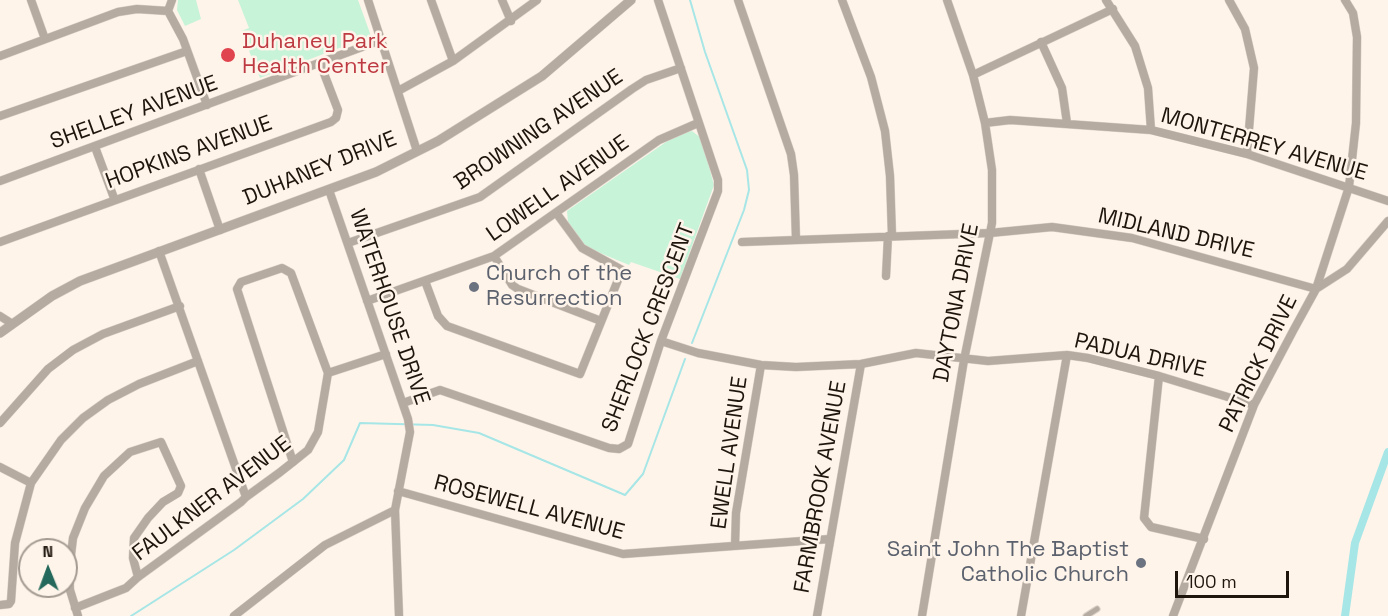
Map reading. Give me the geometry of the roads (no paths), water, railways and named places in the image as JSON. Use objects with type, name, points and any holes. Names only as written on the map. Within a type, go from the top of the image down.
[{"type":"street","points":[[31,0],[45,39]]},
{"type":"street","points":[[168,11],[172,0]]},
{"type":"street","points":[[368,0],[417,151]]},
{"type":"street","points":[[431,0],[453,61]]},
{"type":"street","points":[[502,0],[511,21]]},
{"type":"street","points":[[398,91],[453,61],[537,0]]},
{"type":"street","name":"DUHANEY DRIVE","points":[[0,333],[10,323],[80,281],[376,172],[438,141],[533,82],[632,0]]},
{"type":"street","name":"SHERLOCK CRESCENT","points":[[403,403],[440,390],[609,448],[619,449],[628,444],[661,340],[718,191],[718,180],[658,0]]},
{"type":"street","points":[[738,0],[791,154],[796,240]]},
{"type":"street","points":[[842,0],[873,85],[885,131],[890,176],[890,236],[886,276]]},
{"type":"street","name":"DAYTONA DRIVE","points":[[922,616],[964,360],[990,233],[992,170],[985,123],[973,75],[947,0]]},
{"type":"street","points":[[1106,0],[1135,46],[1148,88],[1151,130]]},
{"type":"street","points":[[1228,0],[1245,29],[1254,68],[1247,154]]},
{"type":"street","points":[[1316,289],[1349,187],[1356,123],[1357,37],[1353,13],[1345,0]]},
{"type":"street","points":[[0,56],[118,12],[137,9],[168,11],[175,20],[207,105]]},
{"type":"street","points":[[973,75],[1113,9]]},
{"type":"street","name":"SHELLEY AVENUE","points":[[0,181],[381,40]]},
{"type":"street","points":[[1041,42],[1062,88],[1067,123]]},
{"type":"street","points":[[0,116],[187,51]]},
{"type":"street","name":"HOPKINS AVENUE","points":[[0,242],[114,198],[334,120],[338,110],[320,63]]},
{"type":"street","name":"BROWNING AVENUE","points":[[348,243],[480,196],[639,84],[681,68]]},
{"type":"street","name":"MONTERREY AVENUE","points":[[985,123],[1010,120],[1151,130],[1247,154],[1388,201]]},
{"type":"street","name":"LOWELL AVENUE","points":[[367,301],[494,256],[557,214],[659,140],[698,123]]},
{"type":"street","points":[[95,147],[114,198]]},
{"type":"street","points":[[200,168],[220,230]]},
{"type":"street","name":"WATERHOUSE DRIVE","points":[[329,190],[408,418],[410,432],[395,510],[399,616]]},
{"type":"street","points":[[425,281],[438,316],[447,326],[577,375],[581,372],[622,270],[582,248],[557,214]]},
{"type":"street","name":"PATRICK DRIVE","points":[[1173,616],[1254,405],[1316,289],[1347,269],[1388,221]]},
{"type":"street","name":"MIDLAND DRIVE","points":[[742,242],[990,233],[1052,227],[1132,238],[1316,289]]},
{"type":"street","points":[[159,251],[246,497]]},
{"type":"street","points":[[494,256],[512,285],[518,289],[601,321]]},
{"type":"street","points":[[293,462],[238,291],[240,283],[280,268],[289,271],[328,373],[386,354]]},
{"type":"street","points":[[0,423],[48,369],[73,350],[103,334],[180,306]]},
{"type":"street","points":[[0,316],[10,323]]},
{"type":"street","name":"PADUA DRIVE","points":[[661,340],[698,353],[761,365],[824,368],[861,364],[916,353],[964,360],[1010,361],[1067,355],[1159,376],[1254,405]]},
{"type":"street","points":[[1021,616],[1067,355]]},
{"type":"street","points":[[0,604],[11,602],[15,543],[31,483],[61,440],[83,418],[108,399],[198,361]]},
{"type":"street","name":"FARMBROOK AVENUE","points":[[817,616],[861,364]]},
{"type":"street","name":"EWELL AVENUE","points":[[735,546],[736,513],[761,365]]},
{"type":"street","name":"FAULKNER AVENUE","points":[[77,612],[126,588],[308,450],[318,432],[328,373]]},
{"type":"street","points":[[1159,376],[1144,518],[1151,527],[1204,539]]},
{"type":"street","points":[[77,612],[69,572],[73,538],[85,508],[104,476],[130,452],[160,442],[164,444],[180,490],[155,510],[134,538],[133,558],[138,577]]},
{"type":"street","points":[[0,467],[31,483]]},
{"type":"street","name":"ROSEWELL AVENUE","points":[[398,491],[623,554],[830,539]]},
{"type":"street","points":[[234,616],[325,545],[395,510]]},
{"type":"street","points":[[1086,616],[1097,609]]},
{"type":"waterway","points":[[690,0],[705,52],[747,170],[749,190],[744,210],[692,343]]},
{"type":"waterway","points":[[131,616],[234,550],[303,499],[344,460],[360,423],[433,425],[479,433],[625,495],[643,474],[685,359]]},
{"type":"waterway","points":[[1345,616],[1355,543],[1388,452]]},
{"type":"place","name":"Duhaney Park Health Center","points":[[228,55]]},
{"type":"place","name":"Church of the Resurrection","points":[[474,287]]},
{"type":"place","name":"Saint John The Baptist Catholic Church","points":[[1141,563]]}]
